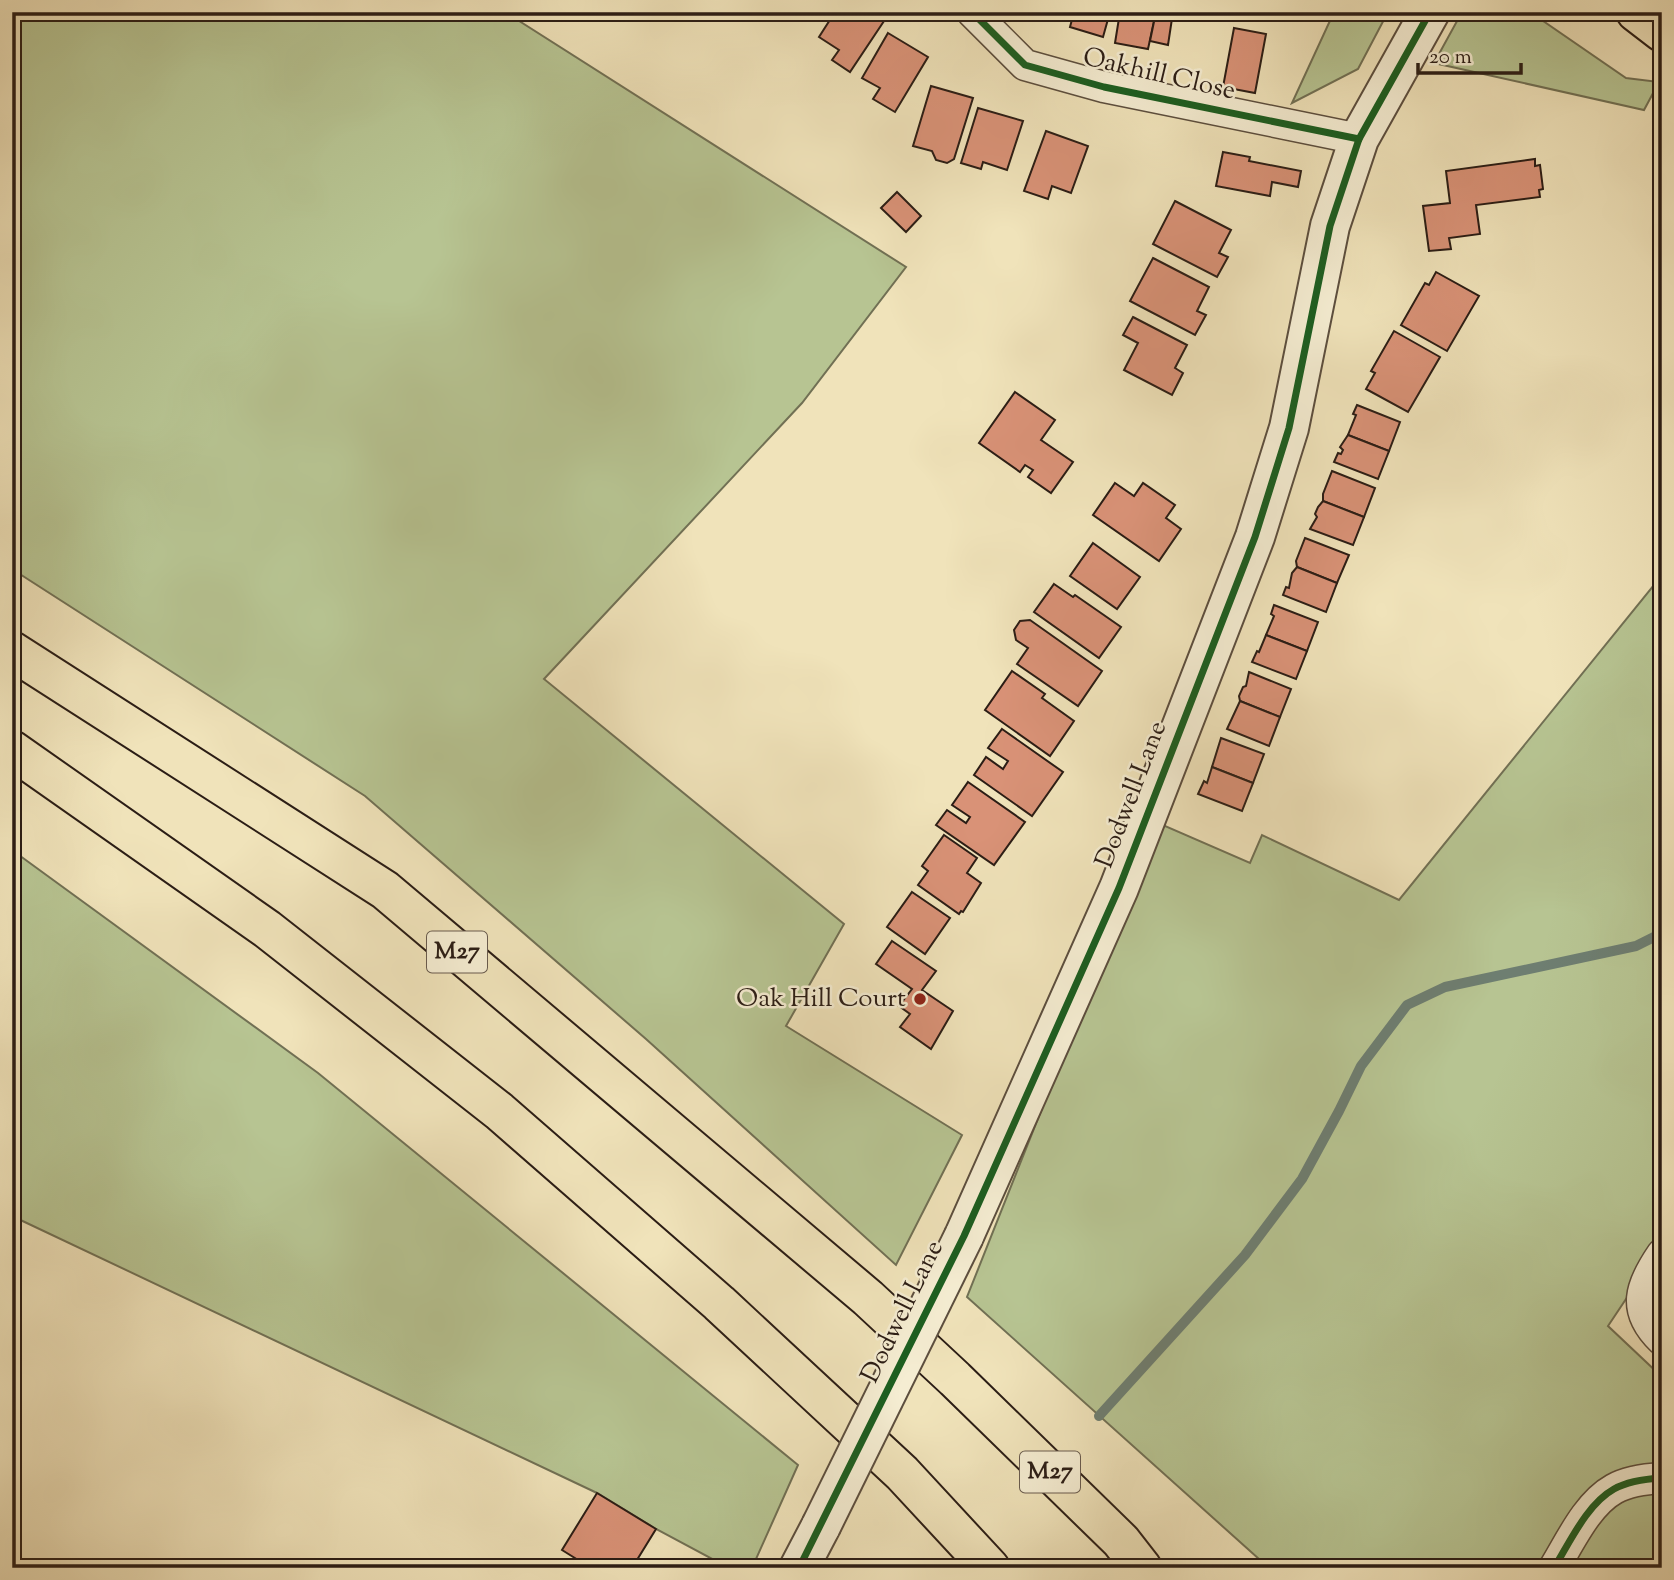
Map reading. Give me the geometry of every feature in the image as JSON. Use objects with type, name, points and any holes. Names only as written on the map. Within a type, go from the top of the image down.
[{"type":"main road","points":[[1636,12],[1662,32]]},
{"type":"main road","name":"M27","points":[[12,651],[385,890],[868,1298],[1111,1531],[1142,1568]]},
{"type":"main road","points":[[12,750],[267,929],[499,1111],[738,1320],[902,1473],[990,1568]]},
{"type":"street","name":"Oakhill Close","points":[[972,12],[1025,65],[1104,87],[1359,139]]},
{"type":"street","name":"Dodwell Lane","points":[[799,1568],[964,1236],[1119,888],[1255,537],[1289,428],[1330,226],[1359,139],[1430,12]]},
{"type":"street","points":[[1662,1254],[1648,1275],[1642,1304],[1648,1325],[1662,1340]]},
{"type":"street","points":[[1554,1568],[1591,1509],[1612,1489],[1637,1480],[1662,1478]]},
{"type":"green space","points":[[12,12],[505,12],[906,267],[802,403],[544,679],[844,924],[786,1026],[962,1135],[896,1265],[646,1039],[365,796],[12,569]]},
{"type":"green space","points":[[1334,12],[1388,12],[1358,69],[1292,103]]},
{"type":"green space","points":[[1462,12],[1530,12],[1626,78],[1659,82],[1644,110],[1434,63]]},
{"type":"green space","points":[[1662,575],[1662,1245],[1608,1326],[1662,1377],[1662,1568],[1269,1568],[967,1297],[1156,822],[1250,863],[1262,835],[1399,900]]},
{"type":"green space","points":[[12,850],[318,1073],[798,1465],[752,1568],[729,1568],[656,1529],[597,1493],[12,1216]]},
{"type":"building","points":[[835,12],[890,12],[850,72],[832,60],[839,50],[819,37]]},
{"type":"building","points":[[1054,12],[1074,12],[1072,19]]},
{"type":"building","points":[[1074,12],[1110,12],[1103,37],[1070,27]]},
{"type":"building","points":[[1120,12],[1156,12],[1148,49],[1115,43]]},
{"type":"building","points":[[1156,12],[1173,12],[1168,45],[1150,41]]},
{"type":"building","points":[[1251,12],[1283,12],[1282,18],[1251,16]]},
{"type":"building","points":[[1234,28],[1266,34],[1255,93],[1223,87]]},
{"type":"building","points":[[888,33],[928,57],[895,112],[873,99],[880,88],[862,78]]},
{"type":"building","points":[[931,86],[973,98],[954,159],[947,163],[936,160],[932,151],[913,146]]},
{"type":"building","points":[[978,108],[1023,121],[1007,170],[983,162],[981,169],[961,163]]},
{"type":"building","points":[[1046,131],[1088,146],[1071,193],[1052,186],[1048,199],[1024,191]]},
{"type":"building","points":[[1223,152],[1250,157],[1249,161],[1301,171],[1298,187],[1272,182],[1270,196],[1216,186]]},
{"type":"building","points":[[1535,159],[1535,166],[1540,165],[1543,189],[1539,190],[1540,197],[1476,205],[1480,234],[1449,238],[1451,249],[1429,251],[1423,206],[1450,203],[1446,171]]},
{"type":"building","points":[[897,192],[921,216],[906,232],[881,208]]},
{"type":"building","points":[[1175,201],[1231,230],[1219,253],[1228,257],[1217,277],[1153,244]]},
{"type":"building","points":[[1153,258],[1209,287],[1197,311],[1206,315],[1195,335],[1130,301]]},
{"type":"building","points":[[1436,272],[1479,296],[1447,351],[1401,325],[1425,283],[1429,285]]},
{"type":"building","points":[[1133,317],[1187,345],[1175,368],[1183,373],[1172,395],[1124,370],[1138,343],[1123,335]]},
{"type":"building","points":[[1394,331],[1440,357],[1408,412],[1366,389],[1375,373],[1371,371]]},
{"type":"building","points":[[1015,392],[1055,420],[1041,440],[1073,462],[1051,493],[1028,477],[1033,470],[1025,465],[1020,472],[979,443]]},
{"type":"building","points":[[1357,405],[1400,422],[1389,451],[1348,435]]},
{"type":"building","points":[[1348,435],[1389,451],[1378,479],[1334,462],[1338,453],[1341,454],[1343,450],[1340,447]]},
{"type":"building","points":[[1332,471],[1375,488],[1364,517],[1323,501]]},
{"type":"building","points":[[1115,483],[1134,496],[1143,483],[1175,505],[1166,518],[1181,529],[1159,561],[1093,515]]},
{"type":"building","points":[[1323,501],[1364,517],[1353,545],[1310,529]]},
{"type":"building","points":[[1305,538],[1349,555],[1337,583],[1297,567],[1296,561]]},
{"type":"building","points":[[1093,543],[1140,577],[1117,609],[1070,576]]},
{"type":"building","points":[[1297,567],[1337,583],[1326,612],[1283,595],[1286,587],[1289,588],[1292,573]]},
{"type":"building","points":[[1054,584],[1121,627],[1099,658],[1034,612]]},
{"type":"building","points":[[1274,605],[1318,622],[1307,651],[1266,635],[1274,616],[1271,614]]},
{"type":"building","points":[[1030,620],[1102,671],[1078,706],[1017,664],[1028,648],[1016,640],[1014,630],[1020,621]]},
{"type":"building","points":[[1266,635],[1307,651],[1296,679],[1252,662]]},
{"type":"building","points":[[1012,671],[1045,694],[1042,698],[1074,721],[1050,756],[985,710]]},
{"type":"building","points":[[1249,672],[1291,689],[1280,717],[1240,701],[1239,696],[1246,686]]},
{"type":"building","points":[[1240,701],[1280,717],[1269,746],[1227,729]]},
{"type":"building","points":[[1002,729],[1063,772],[1032,816],[974,775],[986,757],[1003,769],[1008,761],[988,748]]},
{"type":"building","points":[[1221,738],[1264,754],[1253,783],[1212,767]]},
{"type":"building","points":[[1212,767],[1253,783],[1242,811],[1198,794],[1204,781],[1207,783]]},
{"type":"building","points":[[968,782],[1025,822],[994,865],[936,825],[947,810],[966,823],[970,817],[952,805]]},
{"type":"building","points":[[944,835],[977,858],[967,873],[981,883],[963,912],[959,914],[918,885],[928,871],[922,866]]},
{"type":"building","points":[[912,892],[950,918],[925,954],[887,927]]},
{"type":"building","name":"Oak Hill Court","points":[[892,941],[936,971],[922,990],[953,1011],[931,1049],[900,1027],[910,1014],[899,1006],[912,989],[876,964]]},
{"type":"building","points":[[597,1493],[656,1529],[632,1568],[591,1568],[562,1550]]},
{"type":"waterway","points":[[1099,1416],[1245,1255],[1302,1179],[1361,1066],[1407,1005],[1445,987],[1636,946],[1662,933]]},
{"type":"cycle path","points":[[972,12],[1025,65],[1104,87],[1359,139]]},
{"type":"cycle path","points":[[799,1568],[964,1236],[1119,888],[1255,537],[1289,428],[1330,226],[1359,139],[1430,12]]},
{"type":"cycle path","points":[[1554,1568],[1580,1524],[1604,1496],[1625,1484],[1662,1478]]},
{"type":"place","name":"Oak Hill Court","points":[[920,999]]}]
